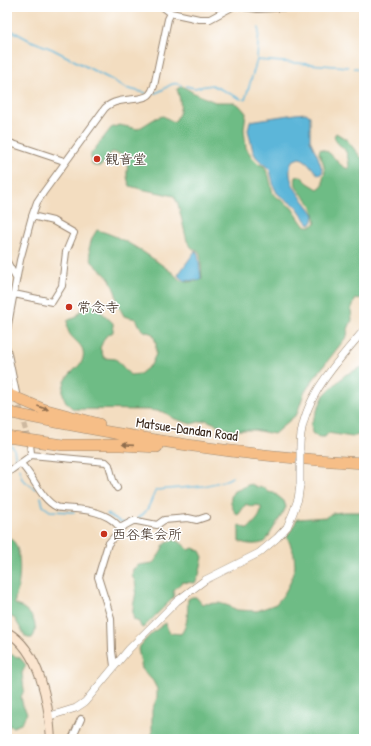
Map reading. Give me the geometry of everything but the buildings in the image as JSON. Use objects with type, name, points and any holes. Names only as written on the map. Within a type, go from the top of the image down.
[{"type":"highway","points":[[11,394],[43,408],[101,425],[140,433],[165,442]]},
{"type":"highway","name":"Matsue-Dandan Road","points":[[7,412],[47,422],[165,442],[237,452],[364,463]]},
{"type":"highway","points":[[7,437],[62,444],[121,445],[237,452]]},
{"type":"main road","points":[[7,632],[12,634],[22,644],[30,654],[36,666],[50,716],[51,739]]},
{"type":"street","points":[[163,7],[171,13],[199,19],[210,19],[232,7]]},
{"type":"street","points":[[243,7],[258,9],[291,7]]},
{"type":"street","points":[[7,330],[16,278],[32,216],[39,198],[108,105],[119,101],[149,95],[154,86],[168,18],[171,13]]},
{"type":"street","points":[[7,142],[65,162]]},
{"type":"street","points":[[14,294],[52,302],[62,286],[66,252],[74,233],[53,221],[32,216]]},
{"type":"street","points":[[7,262],[16,278]]},
{"type":"street","points":[[50,716],[76,708],[85,702],[134,644],[177,601],[205,580],[258,552],[277,538],[287,527],[298,499],[300,485],[300,442],[306,410],[324,379],[364,330]]},
{"type":"street","points":[[7,349],[11,394]]},
{"type":"street","points":[[30,444],[31,455]]},
{"type":"street","points":[[7,473],[31,455],[106,462],[109,465],[117,488]]},
{"type":"street","points":[[21,464],[54,505],[60,508],[77,509],[102,514],[113,520],[120,528]]},
{"type":"street","points":[[114,666],[111,618],[98,577],[108,544],[120,528],[132,521],[157,525],[164,520],[188,518],[198,520],[206,517]]},
{"type":"street","points":[[72,739],[81,718]]},
{"type":"green space","points":[[182,86],[215,102],[232,102],[239,105],[246,113],[244,129],[246,148],[259,164],[264,166],[269,176],[273,194],[292,208],[302,223],[307,226],[312,226],[316,223],[313,209],[297,188],[295,181],[296,177],[301,176],[308,183],[318,189],[323,185],[325,172],[319,153],[320,149],[328,152],[341,165],[349,169],[347,154],[335,139],[334,136],[336,133],[346,139],[364,161],[364,297],[355,300],[351,310],[352,320],[347,336],[304,393],[297,414],[274,434],[254,430],[230,430],[206,420],[191,424],[175,419],[164,412],[149,410],[74,409],[69,405],[64,397],[63,387],[65,382],[83,358],[82,347],[72,337],[67,327],[68,320],[75,318],[87,303],[95,306],[113,323],[113,332],[105,337],[100,348],[104,358],[116,359],[130,375],[140,374],[151,365],[156,354],[156,343],[153,334],[142,330],[136,319],[124,316],[118,305],[116,294],[110,279],[92,262],[89,249],[92,238],[97,230],[116,237],[135,247],[154,259],[181,280],[186,282],[198,281],[202,278],[200,253],[192,248],[187,241],[178,204],[174,196],[130,186],[127,175],[127,158],[120,154],[112,152],[101,166],[94,166],[91,162],[91,154],[111,128],[119,125],[138,129],[156,118],[163,116],[174,122],[180,110],[177,89]]},
{"type":"green space","points":[[364,366],[364,433],[352,437],[328,433],[325,437],[318,437],[312,433],[311,424],[324,395],[345,375]]},
{"type":"green space","points":[[251,484],[257,487],[265,488],[268,492],[274,493],[284,501],[286,507],[265,542],[255,544],[248,544],[239,541],[239,525],[248,529],[259,517],[261,507],[257,505],[252,507],[246,504],[237,515],[233,509],[231,500],[234,491]]},
{"type":"green space","points":[[364,512],[364,739],[152,739],[152,710],[157,698],[157,689],[153,681],[142,669],[138,649],[141,645],[151,634],[166,623],[170,633],[181,634],[184,630],[186,622],[188,599],[192,597],[196,597],[202,604],[219,603],[237,610],[257,611],[276,604],[290,583],[295,566],[294,554],[287,536],[297,519],[326,517],[333,513]]},
{"type":"green space","points":[[7,536],[15,544],[19,555],[20,566],[15,604],[26,610],[34,620],[35,631],[32,638],[25,636],[15,619],[7,614]]},
{"type":"green space","points":[[174,540],[180,542],[189,550],[193,548],[200,551],[203,557],[199,575],[195,583],[182,582],[174,590],[173,598],[143,628],[139,622],[134,620],[133,615],[136,586],[132,576],[133,569],[139,565],[153,563],[165,544]]},
{"type":"green space","points":[[7,653],[20,658],[26,665],[22,673],[24,690],[21,697],[23,706],[27,713],[21,724],[13,727],[7,725]]},
{"type":"water","points":[[306,113],[310,116],[310,140],[323,172],[319,175],[305,160],[299,158],[292,161],[290,176],[296,190],[314,215],[311,224],[308,223],[296,206],[277,193],[270,170],[256,157],[253,151],[248,130],[250,121]]},
{"type":"water","points":[[195,251],[198,254],[201,278],[199,280],[187,280],[180,278],[178,275]]},
{"type":"waterway","points":[[7,28],[29,40],[52,49],[125,88],[146,93]]},
{"type":"waterway","points":[[257,60],[259,28]]},
{"type":"waterway","points":[[244,99],[245,100],[257,60],[348,67]]},
{"type":"waterway","points":[[354,68],[364,69]]},
{"type":"waterway","points":[[153,93],[161,91],[173,84],[181,85]]},
{"type":"waterway","points":[[186,86],[194,88],[212,85],[241,99]]},
{"type":"waterway","points":[[8,442],[14,449],[16,462]]},
{"type":"waterway","points":[[19,468],[22,479],[35,489]]},
{"type":"waterway","points":[[138,518],[147,510],[156,490],[204,486],[222,482],[232,477]]},
{"type":"waterway","points":[[41,497],[43,506],[50,511],[74,512]]},
{"type":"waterway","points":[[107,514],[121,522],[124,522]]},
{"type":"tunnel","points":[[17,398],[29,441]]},
{"type":"place","name":"観音堂","points":[[97,159]]},
{"type":"place","name":"常念寺","points":[[69,307]]},
{"type":"place","name":"西谷集会所","points":[[104,534]]}]
